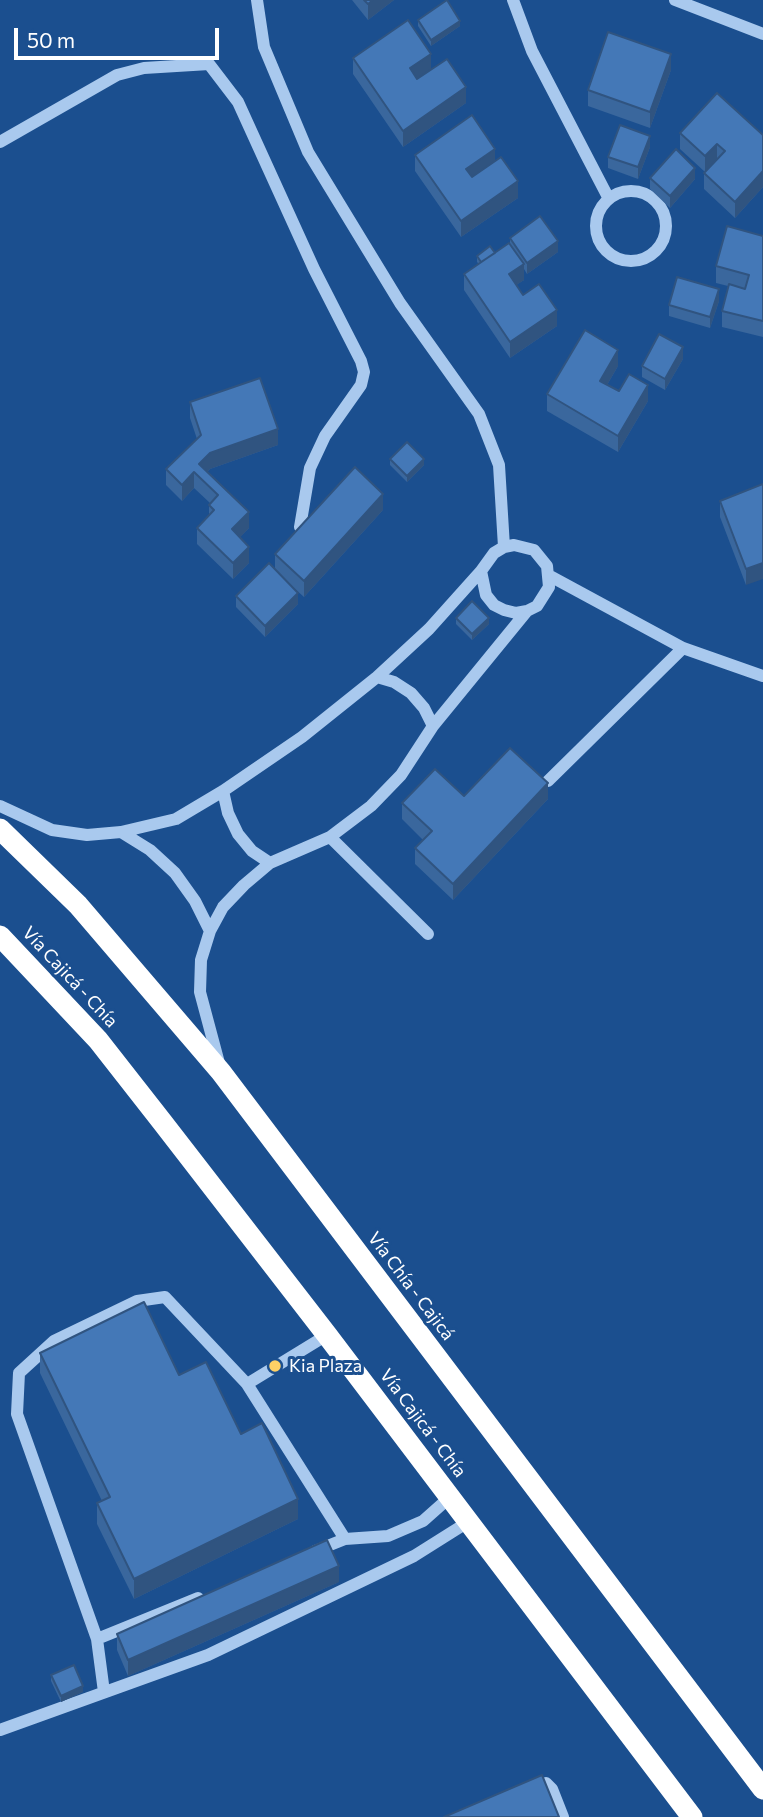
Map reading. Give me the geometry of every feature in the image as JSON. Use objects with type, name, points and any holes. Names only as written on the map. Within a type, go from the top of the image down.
[{"type":"highway","name":"Vía Chía - Cajicá","points":[[0,829],[78,905],[221,1072],[763,1789]]},
{"type":"highway","name":"Vía Cajicá - Chía","points":[[0,936],[97,1040],[327,1335],[692,1817]]},
{"type":"street","points":[[257,0],[264,47],[308,152],[400,303],[479,414],[499,465],[504,547]]},
{"type":"street","points":[[513,0],[532,51],[609,199]]},
{"type":"street","points":[[675,0],[763,34]]},
{"type":"street","points":[[0,142],[117,75],[144,68],[209,64],[238,102],[364,372],[361,385],[325,436],[310,468],[300,527]]},
{"type":"street","points":[[629,191],[650,196],[658,204],[664,213],[666,224],[661,245],[653,253],[631,261],[609,252],[601,243],[597,220],[609,199],[629,191]]},
{"type":"street","points":[[0,806],[52,830],[87,835],[121,832],[176,819],[223,791],[302,737],[377,677],[429,629],[494,553],[514,545],[534,550],[547,566],[549,587],[537,606],[516,613],[494,605],[486,595],[481,571]]},
{"type":"street","points":[[550,576],[683,648],[763,676]]},
{"type":"street","points":[[221,1072],[200,992],[201,960],[210,931],[223,907],[270,863],[330,836],[371,806],[401,775],[433,726],[527,611]]},
{"type":"street","points":[[548,780],[683,648]]},
{"type":"street","points":[[377,677],[394,682],[411,693],[424,708],[433,726]]},
{"type":"street","points":[[223,791],[228,813],[238,834],[252,850],[270,863]]},
{"type":"street","points":[[121,832],[150,850],[175,873],[195,901],[210,931]]},
{"type":"street","points":[[330,836],[428,934]]},
{"type":"street","points":[[104,1692],[97,1639],[18,1414],[19,1373],[54,1341],[137,1301],[165,1297],[247,1384],[345,1539]]},
{"type":"street","points":[[247,1384],[327,1335]]},
{"type":"street","points":[[308,1554],[345,1539],[388,1536],[423,1521],[450,1497]]},
{"type":"street","points":[[0,1730],[208,1655],[414,1556],[468,1522]]},
{"type":"street","points":[[97,1639],[209,1594]]},
{"type":"street","points":[[546,1783],[552,1789],[563,1817]]},
{"type":"building","points":[[447,0],[460,21],[431,40],[418,20]]},
{"type":"building","points":[[408,20],[431,54],[410,68],[417,79],[447,59],[466,87],[403,131],[353,58]]},
{"type":"building","points":[[608,32],[671,54],[650,112],[588,90]]},
{"type":"building","points":[[717,93],[763,135],[763,171],[735,202],[704,173],[725,151],[717,144],[705,156],[680,133]]},
{"type":"building","points":[[472,115],[495,149],[466,169],[472,177],[501,157],[518,181],[461,221],[415,155]]},
{"type":"building","points":[[620,125],[650,136],[638,167],[608,157]]},
{"type":"building","points":[[676,149],[695,168],[670,196],[650,178]]},
{"type":"building","points":[[540,216],[558,241],[527,263],[510,238]]},
{"type":"building","points":[[727,226],[763,236],[763,321],[722,311],[729,284],[745,289],[749,275],[716,266]]},
{"type":"building","points":[[509,243],[524,264],[509,274],[523,295],[539,284],[557,310],[510,342],[464,274]]},
{"type":"building","points":[[490,246],[495,253],[481,262],[477,256]]},
{"type":"building","points":[[677,277],[719,289],[710,317],[669,305]]},
{"type":"building","points":[[585,330],[618,350],[600,381],[619,391],[629,374],[648,385],[618,436],[547,394]]},
{"type":"building","points":[[659,334],[683,347],[665,379],[642,366]]},
{"type":"building","points":[[260,378],[278,429],[210,453],[199,464],[249,512],[232,529],[249,547],[233,563],[197,528],[214,510],[209,505],[218,495],[194,472],[182,485],[166,469],[201,435],[190,402]]},
{"type":"building","points":[[407,442],[424,459],[407,476],[390,459]]},
{"type":"building","points":[[355,467],[383,494],[304,581],[275,554]]},
{"type":"building","points":[[763,484],[763,563],[746,569],[720,501]]},
{"type":"building","points":[[269,563],[298,593],[265,626],[236,596]]},
{"type":"building","points":[[472,601],[489,618],[472,634],[456,618]]},
{"type":"building","points":[[510,748],[548,783],[453,884],[415,848],[432,831],[402,803],[435,769],[464,796]]},
{"type":"building","points":[[144,1302],[179,1375],[206,1362],[241,1434],[262,1423],[298,1499],[134,1579],[97,1503],[110,1497],[40,1353]]},
{"type":"building","points":[[327,1540],[339,1566],[128,1660],[117,1634]]},
{"type":"building","points":[[74,1665],[83,1686],[61,1696],[51,1675]]},
{"type":"building","points":[[542,1775],[559,1817],[444,1817]]},
{"type":"place","name":"Kia Plaza","points":[[275,1366]]}]
